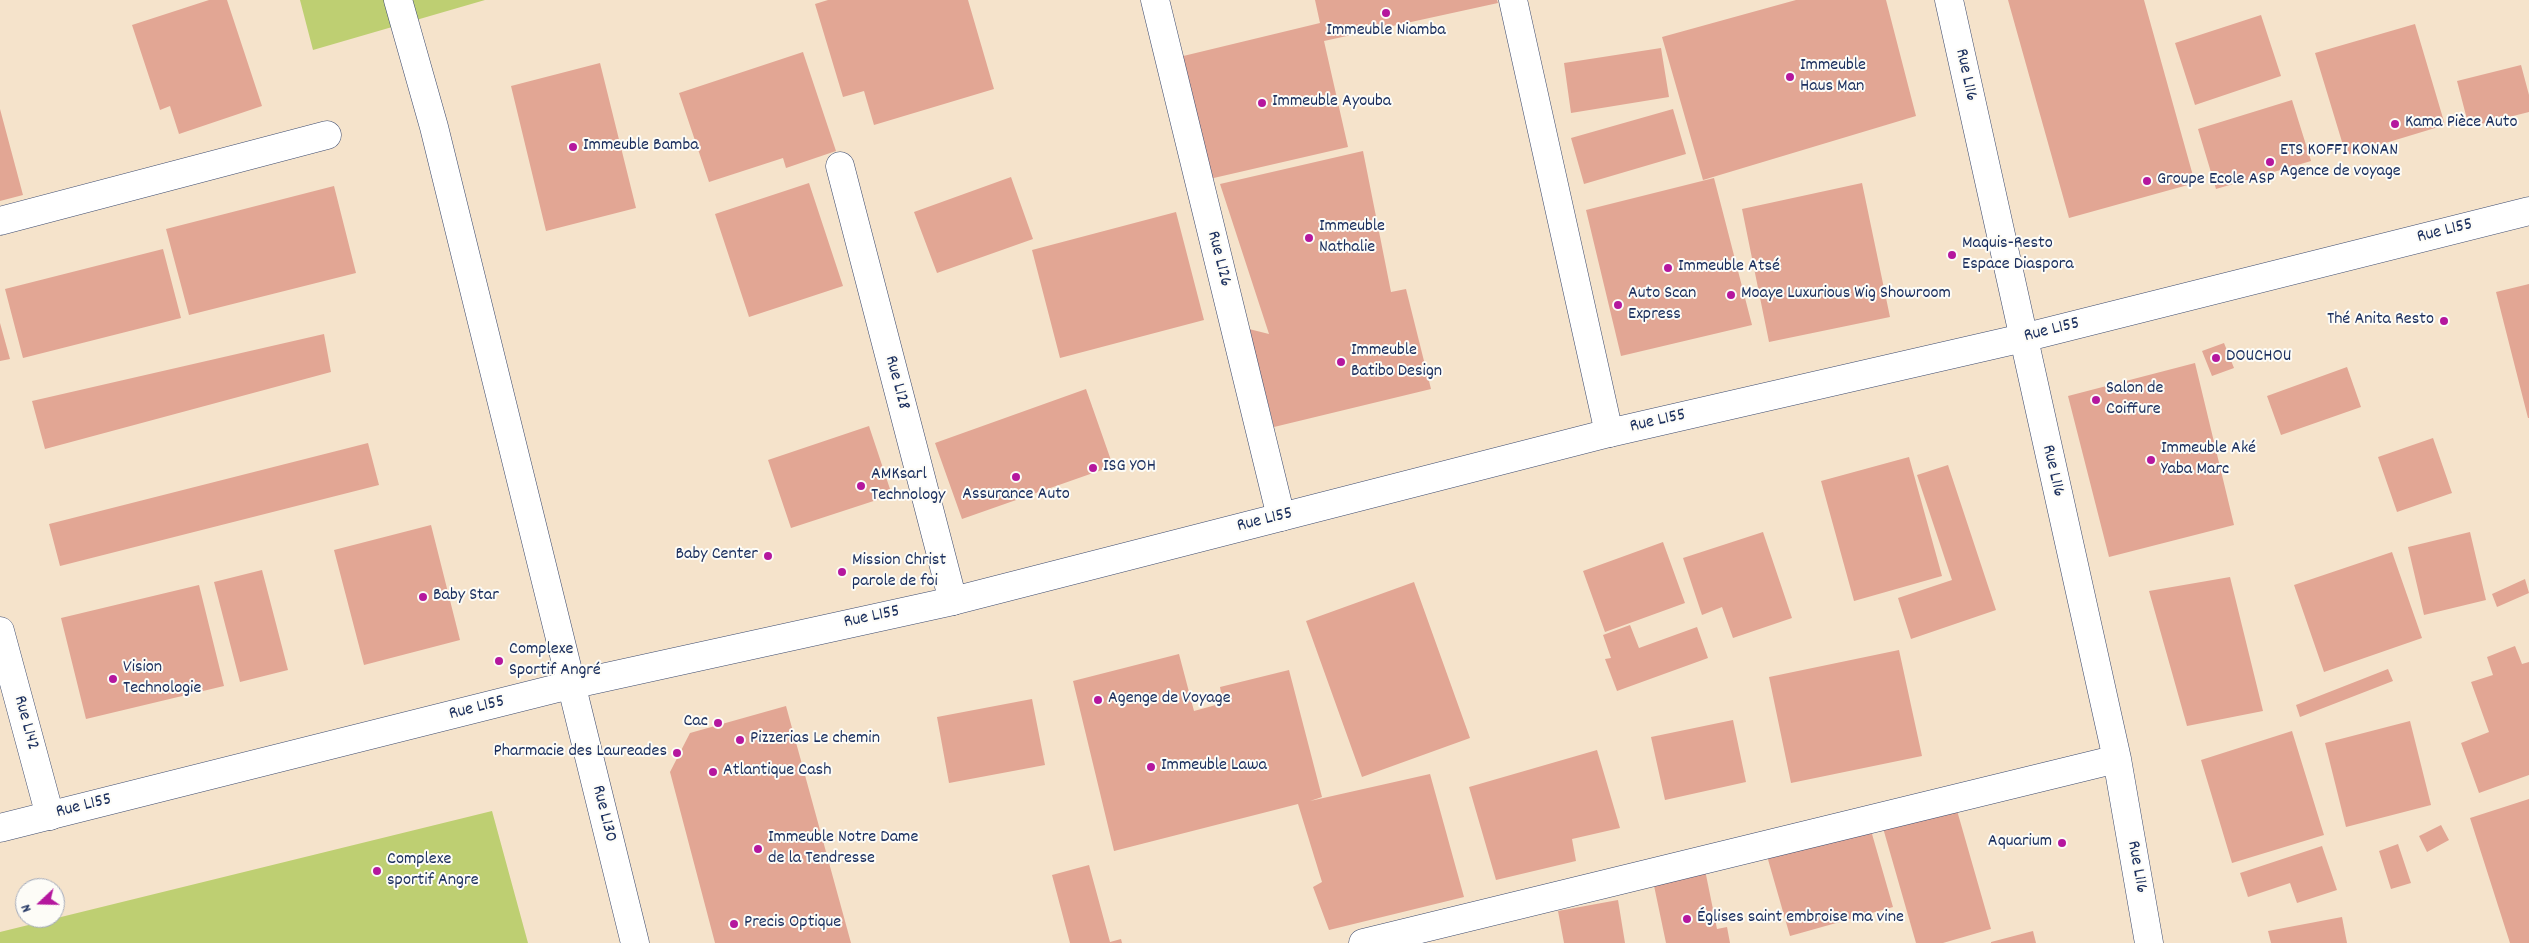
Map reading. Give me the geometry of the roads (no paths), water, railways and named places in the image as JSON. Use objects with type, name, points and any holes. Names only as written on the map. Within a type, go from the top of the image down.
[{"type":"street","name":"Rue L130","points":[[398,0],[434,127],[635,943]]},
{"type":"street","name":"Rue L126","points":[[1155,0],[1281,517]]},
{"type":"street","points":[[1513,0],[1609,433]]},
{"type":"street","name":"Rue L116","points":[[1949,0],[2117,758],[2149,943]]},
{"type":"street","points":[[0,221],[327,135]]},
{"type":"street","name":"Rue L128","points":[[840,166],[953,600]]},
{"type":"street","name":"Rue L155","points":[[0,828],[570,685],[953,600],[1609,433],[2023,338],[2529,211]]},
{"type":"street","name":"Rue L142","points":[[0,631],[50,816]]},
{"type":"street","points":[[1363,943],[2117,758]]},
{"type":"place","name":"Immeuble Niamba","points":[[1386,13]]},
{"type":"place","name":"Immeuble Haus Man","points":[[1790,77]]},
{"type":"place","name":"Immeuble Ayouba","points":[[1262,103]]},
{"type":"place","name":"Kama Pièce Auto","points":[[2395,124]]},
{"type":"place","name":"Immeuble Bamba","points":[[573,147]]},
{"type":"place","name":"ETS KOFFI KONAN Agence de voyage","points":[[2270,162]]},
{"type":"place","name":"Groupe Ecole ASP","points":[[2147,181]]},
{"type":"place","name":"Immeuble Nathalie","points":[[1309,238]]},
{"type":"place","name":"Maquis-Resto Espace Diaspora","points":[[1952,255]]},
{"type":"place","name":"Immeuble Atsé","points":[[1668,268]]},
{"type":"place","name":"Moaye Luxurious Wig Showroom","points":[[1731,295]]},
{"type":"place","name":"Auto Scan Express","points":[[1618,305]]},
{"type":"place","name":"Thé Anita Resto","points":[[2444,321]]},
{"type":"place","name":"DOUCHOU","points":[[2216,358]]},
{"type":"place","name":"Immeuble Batibo Design","points":[[1341,362]]},
{"type":"place","name":"Salon de Coiffure","points":[[2096,400]]},
{"type":"place","name":"Immeuble Aké Yaba Marc","points":[[2151,460]]},
{"type":"place","name":"ISG YOH","points":[[1093,468]]},
{"type":"place","name":"Assurance Auto","points":[[1016,477]]},
{"type":"place","name":"AMKsarl Technology","points":[[861,486]]},
{"type":"place","name":"Baby Center","points":[[768,556]]},
{"type":"place","name":"Mission Christ parole de foi","points":[[842,572]]},
{"type":"place","name":"Baby Star","points":[[423,597]]},
{"type":"place","name":"Complexe Sportif Angré","points":[[499,661]]},
{"type":"place","name":"Vision Technologie","points":[[113,679]]},
{"type":"place","name":"Agenge de Voyage","points":[[1098,700]]},
{"type":"place","name":"Cac","points":[[718,723]]},
{"type":"place","name":"Pizzerias Le chemin","points":[[740,740]]},
{"type":"place","name":"Pharmacie des Laureades","points":[[677,753]]},
{"type":"place","name":"Immeuble Lawa","points":[[1151,767]]},
{"type":"place","name":"Atlantique Cash","points":[[713,772]]},
{"type":"place","name":"Aquarium","points":[[2062,843]]},
{"type":"place","name":"Immeuble Notre Dame de la Tendresse","points":[[758,849]]},
{"type":"place","name":"Complexe sportif Angre","points":[[377,871]]},
{"type":"place","name":"Églises saint embroise ma vine","points":[[1687,919]]},
{"type":"place","name":"Precis Optique","points":[[734,924]]}]
